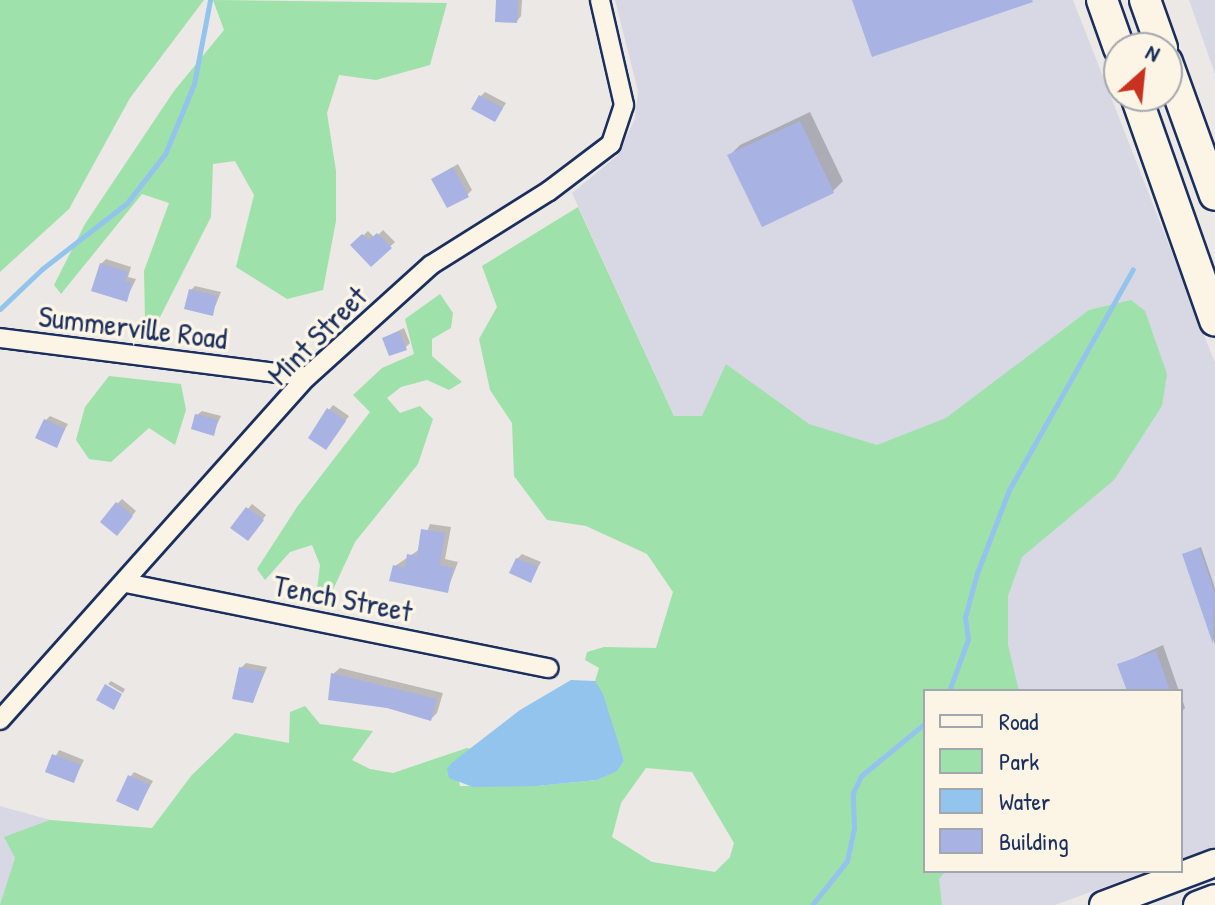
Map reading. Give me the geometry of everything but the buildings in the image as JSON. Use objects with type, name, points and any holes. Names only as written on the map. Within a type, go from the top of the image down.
[{"type":"highway","points":[[1102,0],[1113,32]]},
{"type":"highway","points":[[1145,0],[1156,32]]},
{"type":"highway","points":[[1183,106],[1215,195]]},
{"type":"highway","points":[[1142,112],[1215,320]]},
{"type":"main road","points":[[1103,905],[1215,863]]},
{"type":"main road","points":[[1197,905],[1215,898]]},
{"type":"street","name":"Mint Street","points":[[0,720],[126,583],[307,377],[431,265],[549,191],[611,144],[624,105],[600,0]]},
{"type":"street","name":"Summerville Road","points":[[0,338],[307,377]]},
{"type":"street","name":"Tench Street","points":[[126,583],[549,668]]},
{"type":"shaded area","points":[[615,0],[1073,0],[1103,77],[1103,112],[1117,112],[1215,363],[1215,847],[1183,858],[1183,689],[923,689],[923,873],[1143,873],[1055,905],[0,905],[0,806],[295,888],[329,808],[801,887],[770,625],[572,193],[617,156],[635,119],[638,91]]},
{"type":"shaded area","points":[[1189,0],[1215,0],[1215,74]]},
{"type":"green space","points":[[0,0],[204,0],[130,98],[69,209],[0,272]]},
{"type":"green space","points":[[213,0],[447,3],[430,65],[376,80],[339,75],[327,113],[336,171],[336,221],[323,290],[287,299],[236,267],[254,195],[235,161],[213,164],[211,217],[159,319],[145,319],[144,271],[169,203],[142,194],[61,294],[54,285],[85,224],[174,91],[224,30]]},
{"type":"green space","points":[[578,207],[674,416],[702,416],[726,364],[809,424],[877,445],[946,418],[1089,310],[1131,300],[1145,311],[1167,374],[1162,406],[1114,480],[1022,557],[1008,596],[1008,645],[1019,689],[923,689],[923,873],[944,873],[939,879],[942,905],[0,905],[15,858],[4,837],[50,820],[152,828],[191,776],[235,733],[289,743],[290,712],[305,706],[320,724],[373,731],[352,760],[370,769],[393,773],[467,748],[472,749],[454,761],[460,786],[537,786],[597,780],[617,770],[624,761],[595,681],[599,668],[585,660],[587,652],[604,647],[656,648],[673,592],[647,554],[586,526],[547,520],[514,476],[512,423],[490,390],[479,339],[497,307],[482,266]],"holes":[[[646,768],[692,772],[734,843],[730,857],[715,872],[652,862],[612,837],[621,803]]]},
{"type":"green space","points":[[440,294],[453,313],[451,328],[432,339],[432,356],[462,382],[449,390],[427,380],[401,387],[387,398],[400,413],[420,406],[433,419],[418,464],[355,542],[331,594],[317,590],[320,565],[312,545],[290,552],[265,580],[257,569],[297,507],[370,412],[353,395],[382,368],[414,354],[405,319]]},
{"type":"green space","points":[[109,376],[181,384],[186,410],[175,445],[149,428],[111,462],[89,459],[76,440],[85,407]]},
{"type":"water","points":[[571,680],[595,681],[603,694],[624,761],[617,771],[597,780],[537,786],[473,787],[449,778],[447,768],[454,761],[520,710]]},
{"type":"waterway","points":[[0,309],[42,269],[127,203],[165,154],[194,84],[210,0]]},
{"type":"waterway","points":[[950,689],[968,639],[965,617],[977,573],[1009,490],[1133,269]]},
{"type":"waterway","points":[[812,905],[847,861],[854,829],[853,793],[861,776],[923,725]]}]
